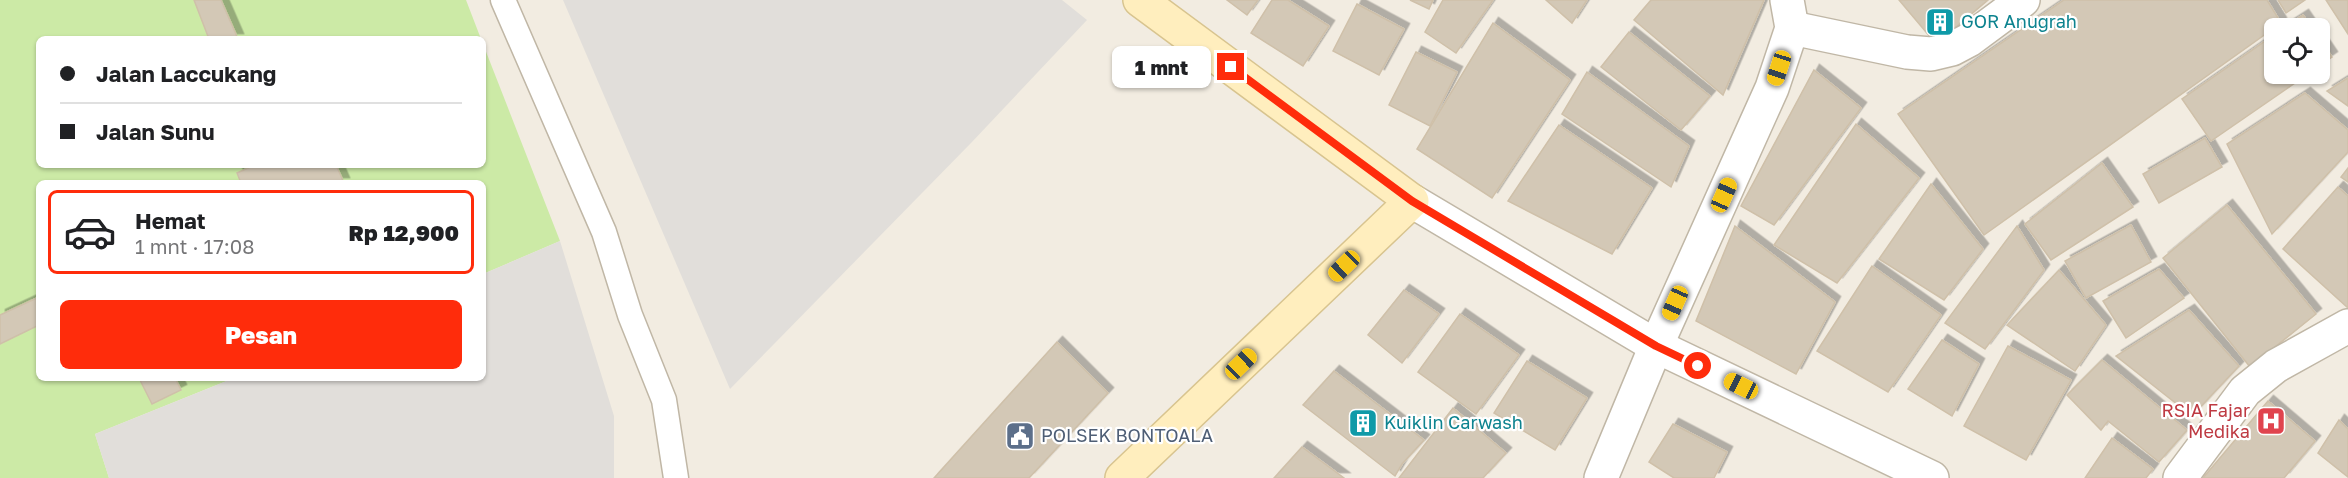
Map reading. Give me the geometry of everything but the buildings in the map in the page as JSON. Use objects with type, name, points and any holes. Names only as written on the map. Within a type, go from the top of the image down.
[{"type":"main road","points":[[1122,478],[1412,201],[1140,0]]},
{"type":"street","points":[[1601,478],[1656,346],[1772,88],[1789,14],[1907,52],[1931,54],[1952,49],[1969,40],[2023,0]]},
{"type":"street","points":[[1412,201],[1656,346],[1932,478]]},
{"type":"street","points":[[2180,478],[2245,391],[2276,366],[2348,326]]},
{"type":"lane","points":[[503,0],[604,232],[630,315],[664,400],[676,478]]},
{"type":"green space","points":[[0,0],[466,0],[480,36],[36,36],[36,168],[486,168],[486,52],[560,241],[486,273],[486,180],[36,180],[36,381],[227,381],[95,434],[109,478],[0,478]]},
{"type":"shaded area","points":[[563,0],[1062,0],[1087,20],[971,143],[730,389]]},
{"type":"shaded area","points":[[560,241],[614,416],[614,478],[109,478],[95,434],[227,381],[486,381],[486,273]]},
{"type":"place","name":"GOR Anugrah","points":[[1940,22]]},
{"type":"place","name":"RSIA Fajar Medika","points":[[2271,421]]},
{"type":"place","name":"Kuiklin Carwash","points":[[1363,423]]},
{"type":"place","name":"POLSEK BONTOALA","points":[[1020,436]]},
{"type":"route","points":[[1231,67],[1412,201],[1656,346],[1698,366]]}]
